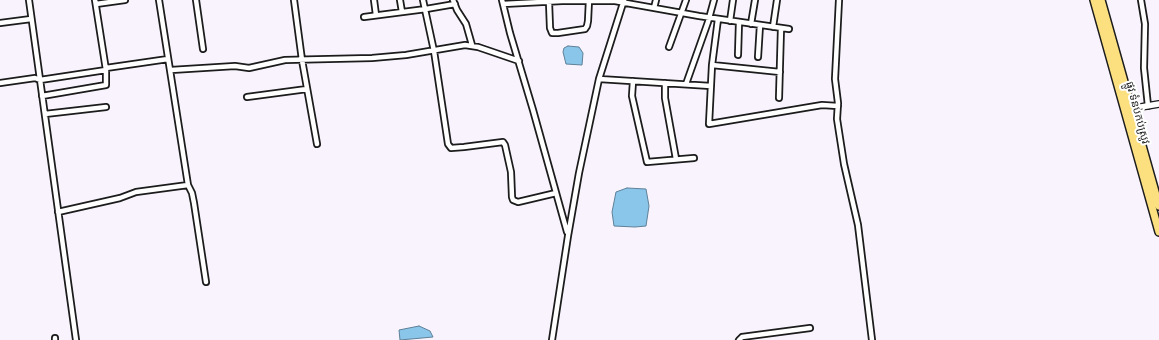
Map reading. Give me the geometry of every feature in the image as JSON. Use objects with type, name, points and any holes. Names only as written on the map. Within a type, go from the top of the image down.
[{"type":"main road","name":"ផ្លូវ ទំនប់កប់ស្រូវ","points":[[1094,0],[1159,206]]},
{"type":"main road","name":"ផ្លូវ ទំនប់កប់ស្រូវ","points":[[1101,0],[1159,232]]},
{"type":"street","points":[[29,0],[76,340]]},
{"type":"street","points":[[42,96],[106,85],[106,69],[95,2],[125,0]]},
{"type":"street","points":[[159,0],[188,185],[194,202],[206,282]]},
{"type":"street","points":[[196,0],[203,49]]},
{"type":"street","points":[[294,0],[302,60],[317,144]]},
{"type":"street","points":[[374,0],[376,15]]},
{"type":"street","points":[[400,0],[402,12]]},
{"type":"street","points":[[423,0],[434,51],[448,144],[451,148],[503,142],[511,172],[512,197],[514,200],[518,202],[556,193]]},
{"type":"street","points":[[549,2],[550,28],[552,32],[558,33],[585,29],[587,26],[589,0]]},
{"type":"street","points":[[568,236],[502,2],[589,0],[624,1],[709,18],[789,29]]},
{"type":"street","points":[[654,8],[656,0]]},
{"type":"street","points":[[669,47],[686,0]]},
{"type":"street","points":[[686,84],[714,0]]},
{"type":"street","points":[[730,21],[733,0]]},
{"type":"street","points":[[751,24],[755,0]]},
{"type":"street","points":[[773,27],[777,0]]},
{"type":"street","points":[[839,0],[835,79],[838,106],[837,119],[844,164],[858,225],[872,340]]},
{"type":"street","points":[[1141,0],[1144,24],[1144,68],[1148,106]]},
{"type":"street","points":[[552,340],[579,173],[599,79],[624,1]]},
{"type":"street","points":[[364,17],[426,9],[454,2],[466,24],[472,45]]},
{"type":"street","points":[[0,24],[31,19]]},
{"type":"street","points":[[718,19],[712,65],[709,124],[822,105],[838,106]]},
{"type":"street","points":[[738,55],[740,22]]},
{"type":"street","points":[[758,57],[760,25]]},
{"type":"street","points":[[779,98],[780,28]]},
{"type":"street","points":[[171,70],[235,66],[249,68],[282,60],[372,58],[406,55],[464,45],[472,45],[518,61]]},
{"type":"street","points":[[0,84],[35,78],[40,80],[168,59]]},
{"type":"street","points":[[712,65],[780,72]]},
{"type":"street","points":[[599,79],[711,86]]},
{"type":"street","points":[[633,81],[632,96],[647,162],[694,158]]},
{"type":"street","points":[[665,83],[665,98],[676,159]]},
{"type":"street","points":[[247,98],[307,89]]},
{"type":"street","points":[[1128,109],[1159,104]]},
{"type":"street","points":[[45,114],[106,107]]},
{"type":"street","points":[[58,212],[120,198],[136,192],[188,185]]},
{"type":"street","points":[[739,340],[742,337],[810,328]]},
{"type":"water","points":[[568,46],[579,47],[583,53],[582,65],[566,64],[563,52],[564,48]]},
{"type":"water","points":[[627,188],[646,189],[649,206],[646,226],[614,226],[612,212],[616,192]]},
{"type":"water","points":[[419,326],[430,331],[433,337],[400,340],[399,330]]}]
